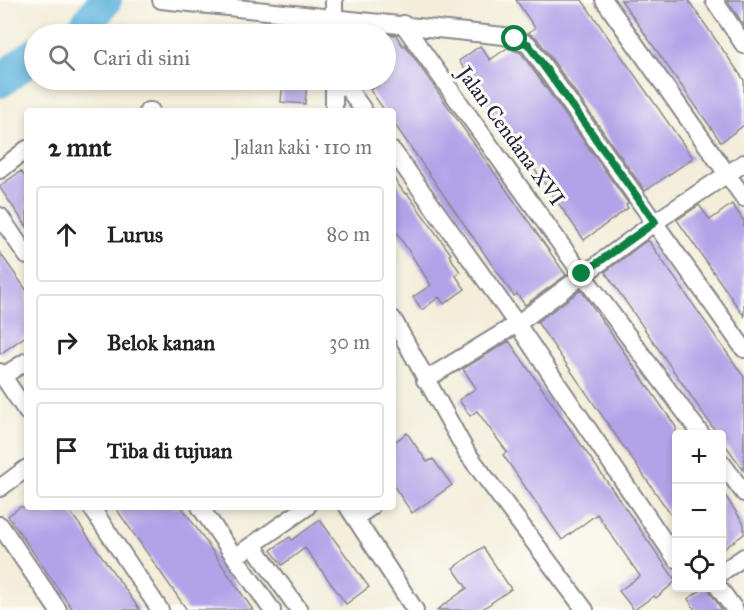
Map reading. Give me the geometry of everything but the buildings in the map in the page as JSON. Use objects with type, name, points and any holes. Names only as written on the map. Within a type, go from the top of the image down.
[{"type":"street","points":[[161,0],[226,8],[334,8],[403,24],[504,36],[528,44],[744,349]]},
{"type":"street","points":[[604,0],[744,198]]},
{"type":"street","points":[[714,0],[744,45]]},
{"type":"street","points":[[334,8],[334,24]]},
{"type":"street","name":"Jalan Cendana XVI","points":[[403,24],[697,430]]},
{"type":"street","points":[[334,90],[334,108]]},
{"type":"street","points":[[349,90],[362,108]]},
{"type":"street","points":[[0,170],[24,152]]},
{"type":"street","points":[[396,155],[517,324],[672,553]]},
{"type":"street","points":[[425,380],[517,324],[655,222],[744,163]]},
{"type":"street","points":[[0,216],[24,252]]},
{"type":"street","points":[[396,325],[467,453],[585,610]]},
{"type":"street","points":[[24,362],[1,374],[24,408]]},
{"type":"street","points":[[726,468],[744,493]]},
{"type":"street","points":[[0,488],[24,470]]},
{"type":"street","points":[[93,510],[160,610]]},
{"type":"street","points":[[202,510],[272,610]]},
{"type":"street","points":[[235,557],[303,510]]},
{"type":"street","points":[[351,512],[407,607]]},
{"type":"street","points":[[0,525],[58,610]]},
{"type":"street","points":[[253,545],[299,610]]},
{"type":"street","points":[[726,569],[744,557]]},
{"type":"street","points":[[722,592],[735,610]]},
{"type":"waterway","points":[[87,24],[105,0]]},
{"type":"waterway","points":[[0,81],[24,63]]},
{"type":"route","points":[[515,39],[528,44],[655,222],[582,274]]}]
